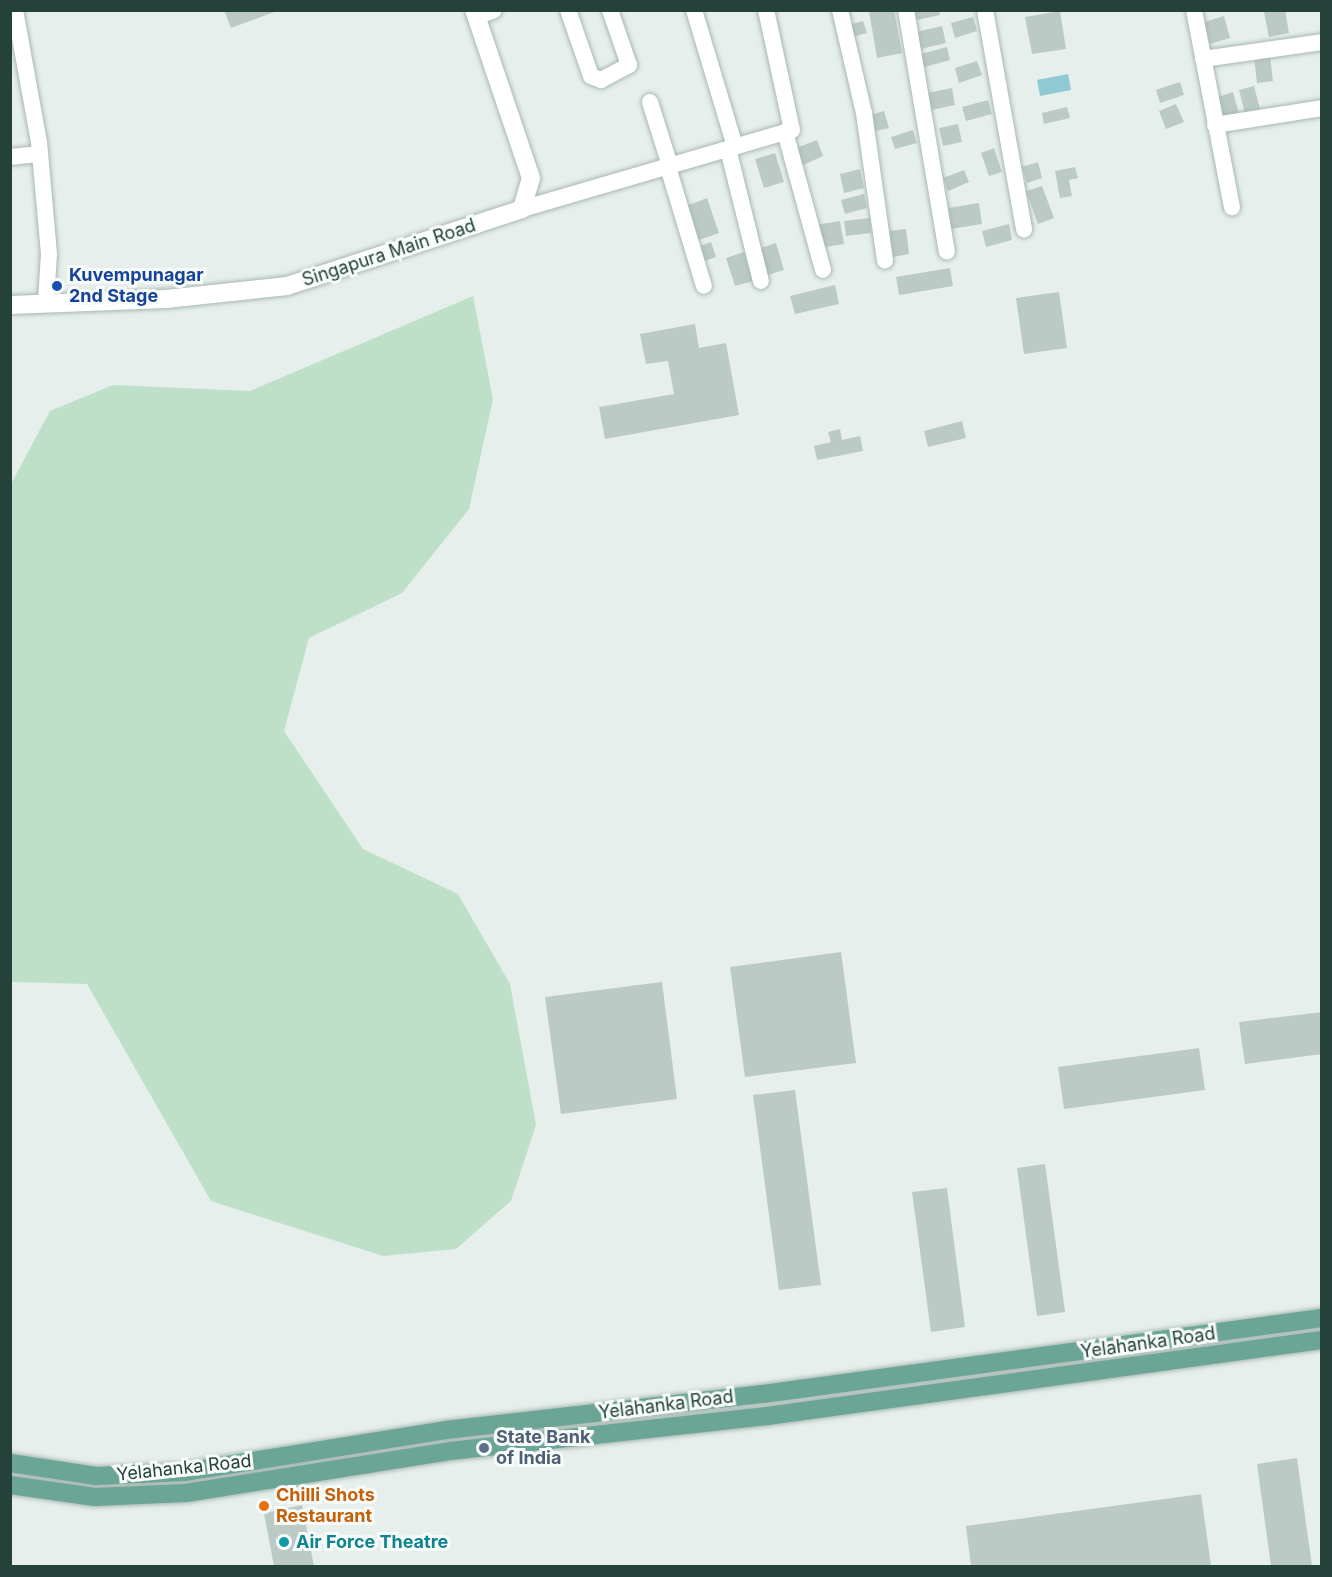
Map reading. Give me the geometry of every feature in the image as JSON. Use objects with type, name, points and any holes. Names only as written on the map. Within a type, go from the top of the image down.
[{"type":"main road","name":"Yelahanka Road","points":[[10,1463],[96,1476],[184,1472],[446,1430],[763,1394],[1322,1318]]},
{"type":"main road","name":"Yelahanka Road","points":[[10,1485],[95,1497],[186,1493],[450,1451],[767,1416],[1322,1340]]},
{"type":"street","points":[[15,10],[40,154],[49,254],[46,300]]},
{"type":"street","points":[[494,10],[475,14],[531,178],[522,209]]},
{"type":"street","points":[[568,10],[591,76],[601,80],[629,65],[610,10]]},
{"type":"street","points":[[694,10],[731,148],[761,281]]},
{"type":"street","points":[[522,209],[785,132],[795,124],[766,10]]},
{"type":"street","points":[[840,10],[864,112],[885,261]]},
{"type":"street","points":[[906,10],[947,252]]},
{"type":"street","points":[[985,10],[1024,230]]},
{"type":"street","points":[[1194,10],[1232,207]]},
{"type":"street","points":[[1203,59],[1322,42]]},
{"type":"street","points":[[650,102],[704,286]]},
{"type":"street","points":[[1215,125],[1322,108]]},
{"type":"street","points":[[785,132],[823,270]]},
{"type":"street","points":[[10,157],[40,154]]},
{"type":"street","name":"Singapura Main Road","points":[[10,305],[46,300],[166,300],[287,286],[522,209]]},
{"type":"green space","points":[[473,296],[493,399],[469,509],[402,593],[309,638],[284,731],[363,849],[458,894],[510,984],[536,1125],[511,1201],[456,1249],[383,1256],[211,1201],[87,984],[11,982],[11,484],[50,411],[113,385],[250,391]]},
{"type":"water","points":[[1068,74],[1071,90],[1040,96],[1037,80]]},
{"type":"building","points":[[224,10],[277,10],[277,11],[231,28]]},
{"type":"building","points":[[894,10],[902,53],[877,58],[869,11]]},
{"type":"building","points":[[914,10],[939,10],[940,15],[917,20]]},
{"type":"building","points":[[1285,10],[1289,33],[1269,37],[1264,12]]},
{"type":"building","points":[[1060,11],[1066,49],[1032,54],[1025,17]]},
{"type":"building","points":[[1224,16],[1230,38],[1210,44],[1204,22]]},
{"type":"building","points":[[973,17],[977,31],[955,38],[951,23]]},
{"type":"building","points":[[863,21],[867,33],[852,37],[848,25]]},
{"type":"building","points":[[942,26],[946,43],[916,50],[912,33]]},
{"type":"building","points":[[947,47],[950,60],[921,68],[917,55]]},
{"type":"building","points":[[1270,56],[1273,81],[1257,83],[1254,58]]},
{"type":"building","points":[[977,61],[982,75],[959,83],[955,68]]},
{"type":"building","points":[[1180,82],[1184,95],[1160,103],[1156,90]]},
{"type":"building","points":[[1254,86],[1260,109],[1245,113],[1239,90]]},
{"type":"building","points":[[952,88],[955,105],[932,110],[928,93]]},
{"type":"building","points":[[1233,92],[1239,114],[1221,119],[1215,98]]},
{"type":"building","points":[[988,100],[992,114],[966,121],[962,107]]},
{"type":"building","points":[[1176,104],[1184,122],[1166,129],[1159,111]]},
{"type":"building","points":[[1067,107],[1070,118],[1044,124],[1042,113]]},
{"type":"building","points":[[884,111],[889,128],[871,132],[867,116]]},
{"type":"building","points":[[958,124],[962,142],[943,146],[939,128]]},
{"type":"building","points":[[913,130],[917,143],[895,149],[891,137]]},
{"type":"building","points":[[817,140],[823,156],[801,166],[794,149]]},
{"type":"building","points":[[994,148],[1002,172],[989,176],[981,153]]},
{"type":"building","points":[[775,153],[784,182],[764,188],[755,159]]},
{"type":"building","points":[[1038,162],[1042,178],[1027,183],[1022,167]]},
{"type":"building","points":[[1075,167],[1078,178],[1069,180],[1072,196],[1060,198],[1055,171]]},
{"type":"building","points":[[860,169],[864,188],[844,193],[840,174]]},
{"type":"building","points":[[964,170],[969,182],[948,191],[943,178]]},
{"type":"building","points":[[1042,186],[1054,218],[1038,224],[1026,191]]},
{"type":"building","points":[[864,194],[867,208],[845,214],[841,200]]},
{"type":"building","points":[[707,198],[719,233],[696,241],[684,207]]},
{"type":"building","points":[[979,203],[982,224],[951,229],[948,208]]},
{"type":"building","points":[[870,218],[871,233],[846,236],[844,221]]},
{"type":"building","points":[[840,221],[844,244],[819,248],[815,225]]},
{"type":"building","points":[[1009,224],[1012,240],[986,247],[982,231]]},
{"type":"building","points":[[906,229],[909,254],[893,257],[889,231]]},
{"type":"building","points":[[711,242],[716,257],[702,262],[697,247]]},
{"type":"building","points":[[776,243],[784,270],[768,275],[760,248]]},
{"type":"building","points":[[744,252],[753,281],[735,286],[726,258]]},
{"type":"building","points":[[950,268],[953,286],[899,295],[896,277]]},
{"type":"building","points":[[835,285],[839,304],[795,314],[790,296]]},
{"type":"building","points":[[1059,292],[1067,348],[1024,354],[1016,298]]},
{"type":"building","points":[[695,324],[699,348],[726,343],[739,415],[605,439],[599,407],[674,394],[668,361],[646,364],[640,334]]},
{"type":"building","points":[[962,421],[966,438],[928,447],[924,431]]},
{"type":"building","points":[[840,429],[842,440],[860,436],[863,451],[817,460],[814,446],[831,442],[828,432]]},
{"type":"building","points":[[841,952],[856,1063],[745,1077],[730,967]]},
{"type":"building","points":[[662,982],[677,1099],[561,1114],[545,997]]},
{"type":"building","points":[[1322,1012],[1322,1054],[1245,1064],[1239,1022]]},
{"type":"building","points":[[1199,1048],[1205,1090],[1064,1109],[1058,1067]]},
{"type":"building","points":[[795,1090],[821,1285],[779,1290],[753,1095]]},
{"type":"building","points":[[1045,1164],[1065,1312],[1037,1316],[1017,1168]]},
{"type":"building","points":[[947,1188],[965,1327],[931,1332],[912,1192]]},
{"type":"building","points":[[1297,1458],[1312,1566],[1271,1566],[1257,1464]]},
{"type":"building","points":[[1201,1494],[1211,1566],[971,1566],[966,1526]]},
{"type":"building","points":[[302,1505],[314,1566],[274,1566],[264,1513]]},
{"type":"place","name":"Kuvempunagar 2nd Stage","points":[[57,286]]},
{"type":"place","name":"State Bank of India","points":[[484,1448]]},
{"type":"place","name":"Chilli Shots Restaurant","points":[[264,1506]]},
{"type":"place","name":"Air Force Theatre","points":[[284,1542]]}]
